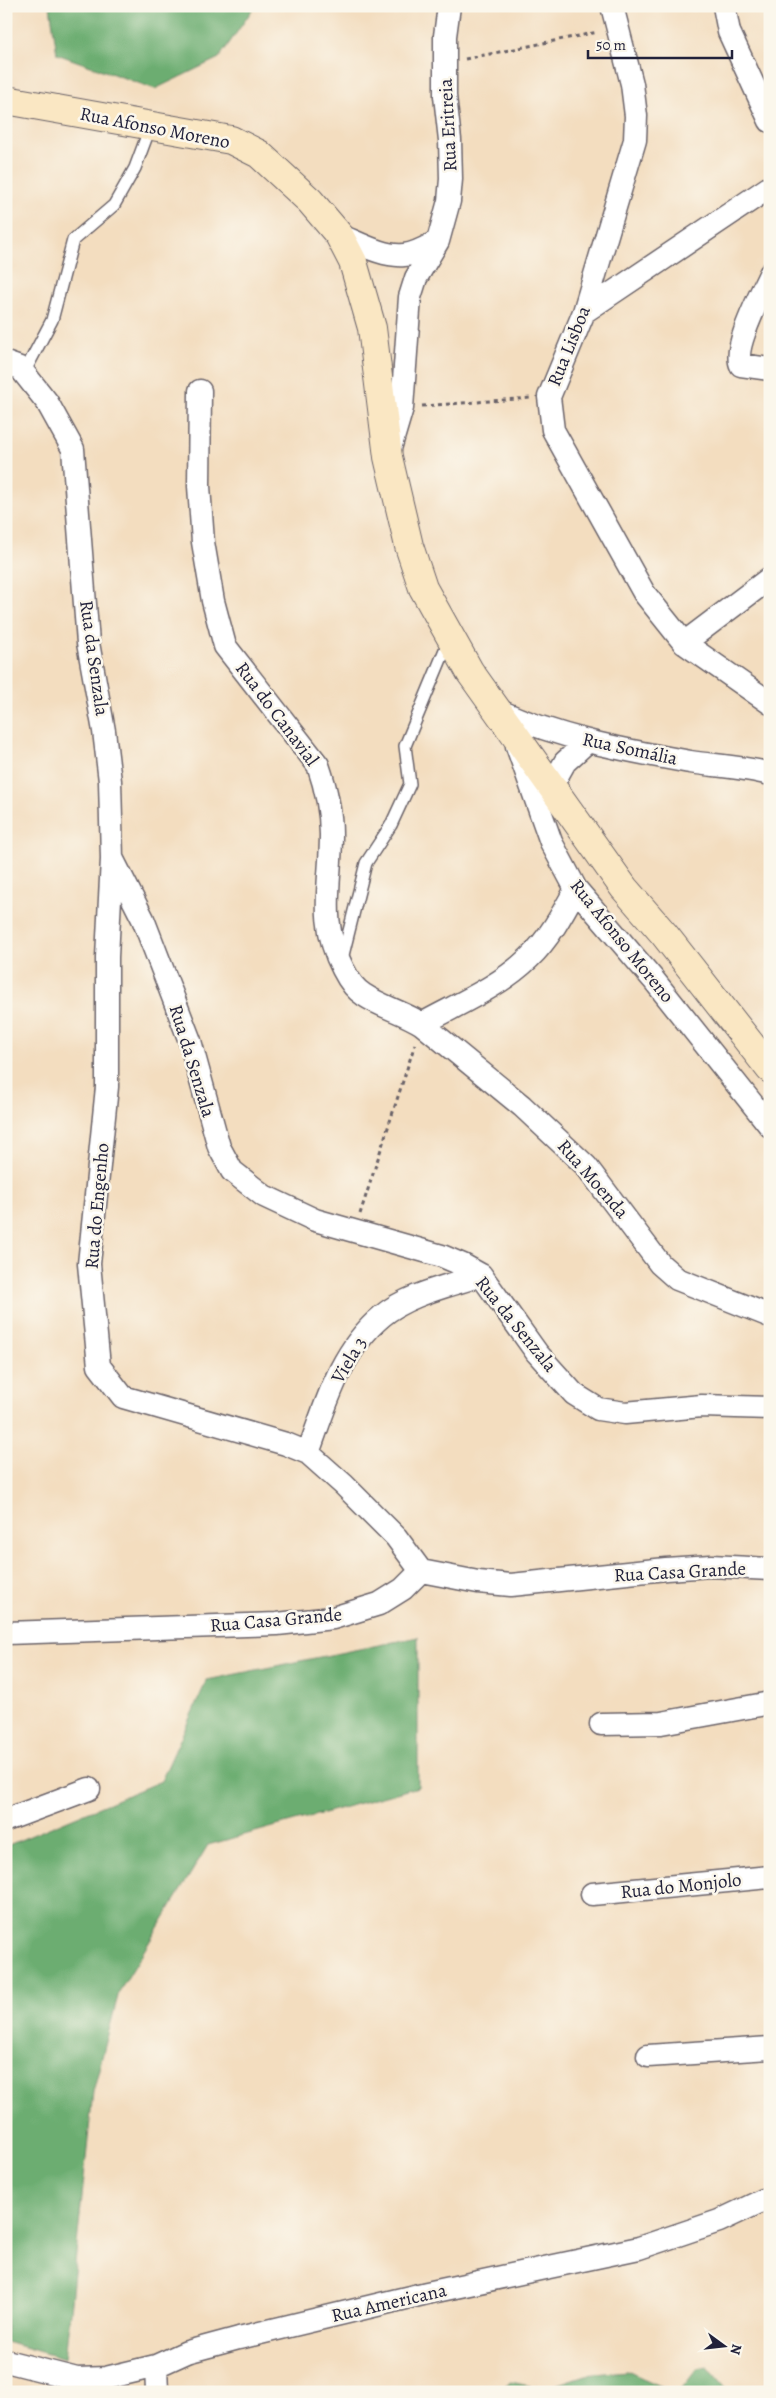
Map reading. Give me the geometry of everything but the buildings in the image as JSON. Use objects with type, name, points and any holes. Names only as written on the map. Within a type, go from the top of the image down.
[{"type":"main road","name":"Rua Afonso Moreno","points":[[6,100],[231,140],[259,154],[310,201],[340,235],[353,262],[372,328],[388,457],[409,546],[423,588],[470,672],[551,787],[624,888],[664,934],[770,1069]]},
{"type":"street","name":"Rua Eritreia","points":[[438,242],[449,201],[451,179],[445,96],[449,6]]},
{"type":"street","name":"Rua Lisboa","points":[[612,6],[616,29],[632,84],[636,116],[634,140],[584,312],[549,397],[553,430],[595,509],[644,593],[684,643],[770,703]]},
{"type":"street","points":[[724,6],[729,32],[770,122]]},
{"type":"street","points":[[584,312],[770,188]]},
{"type":"street","points":[[340,235],[386,253],[404,255],[438,242]]},
{"type":"street","name":"Rua Afonso Moreno","points":[[388,457],[402,408],[410,297],[416,278],[438,242]]},
{"type":"street","points":[[770,274],[741,343],[739,358],[741,366],[746,368],[770,368]]},
{"type":"street","name":"Rua da Senzala","points":[[15,368],[47,402],[73,448],[88,643],[104,731],[110,781],[112,859],[143,919],[157,954],[190,1041],[219,1147],[232,1171],[264,1196],[315,1220],[442,1256],[463,1265],[481,1276],[537,1353],[574,1394],[598,1408],[625,1413],[702,1406],[770,1408]]},
{"type":"street","name":"Rua do Canavial","points":[[200,391],[200,505],[203,542],[213,600],[225,646],[318,765],[326,787],[331,836],[326,900],[330,937],[340,964],[349,981],[363,995],[406,1014],[422,1024]]},
{"type":"street","points":[[684,643],[770,578]]},
{"type":"street","name":"Rua Somália","points":[[495,709],[530,725],[588,742],[692,762],[765,767]]},
{"type":"street","name":"Rua Afonso Moreno","points":[[513,734],[551,842],[576,889],[653,979],[770,1126]]},
{"type":"street","points":[[551,787],[565,762],[588,742]]},
{"type":"street","name":"Rua do Engenho","points":[[112,859],[107,957],[107,1087],[89,1264],[99,1366],[123,1397],[286,1444],[308,1453],[396,1537],[421,1571]]},
{"type":"street","points":[[422,1024],[499,982],[528,958],[560,919],[576,889]]},
{"type":"street","name":"Rua Moenda","points":[[422,1024],[522,1106],[586,1166],[660,1264],[677,1279],[770,1316]]},
{"type":"street","name":"Viela 3","points":[[308,1453],[328,1396],[356,1342],[382,1315],[406,1302],[481,1276]]},
{"type":"street","name":"Rua Casa Grande","points":[[6,1634],[277,1624],[333,1618],[379,1604],[403,1589],[421,1571],[478,1582],[512,1585],[675,1569],[730,1566],[770,1569]]},
{"type":"street","points":[[601,1724],[661,1723],[770,1702]]},
{"type":"street","points":[[6,1820],[89,1789]]},
{"type":"street","name":"Rua do Monjolo","points":[[592,1894],[770,1877]]},
{"type":"street","points":[[648,2056],[770,2048]]},
{"type":"street","name":"Rua Americana","points":[[6,2361],[77,2379],[106,2378],[156,2366],[187,2352],[239,2338],[427,2293],[639,2248],[719,2222],[770,2197]]},
{"type":"street","points":[[156,2366],[157,2392]]},
{"type":"lane","points":[[15,368],[52,320],[74,240],[114,205],[135,168],[151,125]]},
{"type":"lane","points":[[340,964],[366,863],[390,825],[410,784],[405,746],[450,636]]},
{"type":"path","points":[[445,63],[616,29]]},
{"type":"path","points":[[402,408],[549,397]]},
{"type":"path","points":[[355,1230],[422,1024]]},
{"type":"green space","points":[[50,6],[255,6],[219,58],[155,89],[57,54]]},
{"type":"green space","points":[[418,1637],[418,1787],[208,1845],[119,1992],[93,2092],[65,2359],[6,2342],[6,1846],[161,1781],[207,1680]]},
{"type":"green space","points":[[708,2367],[729,2392],[679,2392],[697,2369]]},
{"type":"green space","points":[[627,2371],[674,2392],[493,2392],[511,2382],[543,2389],[585,2375]]}]
